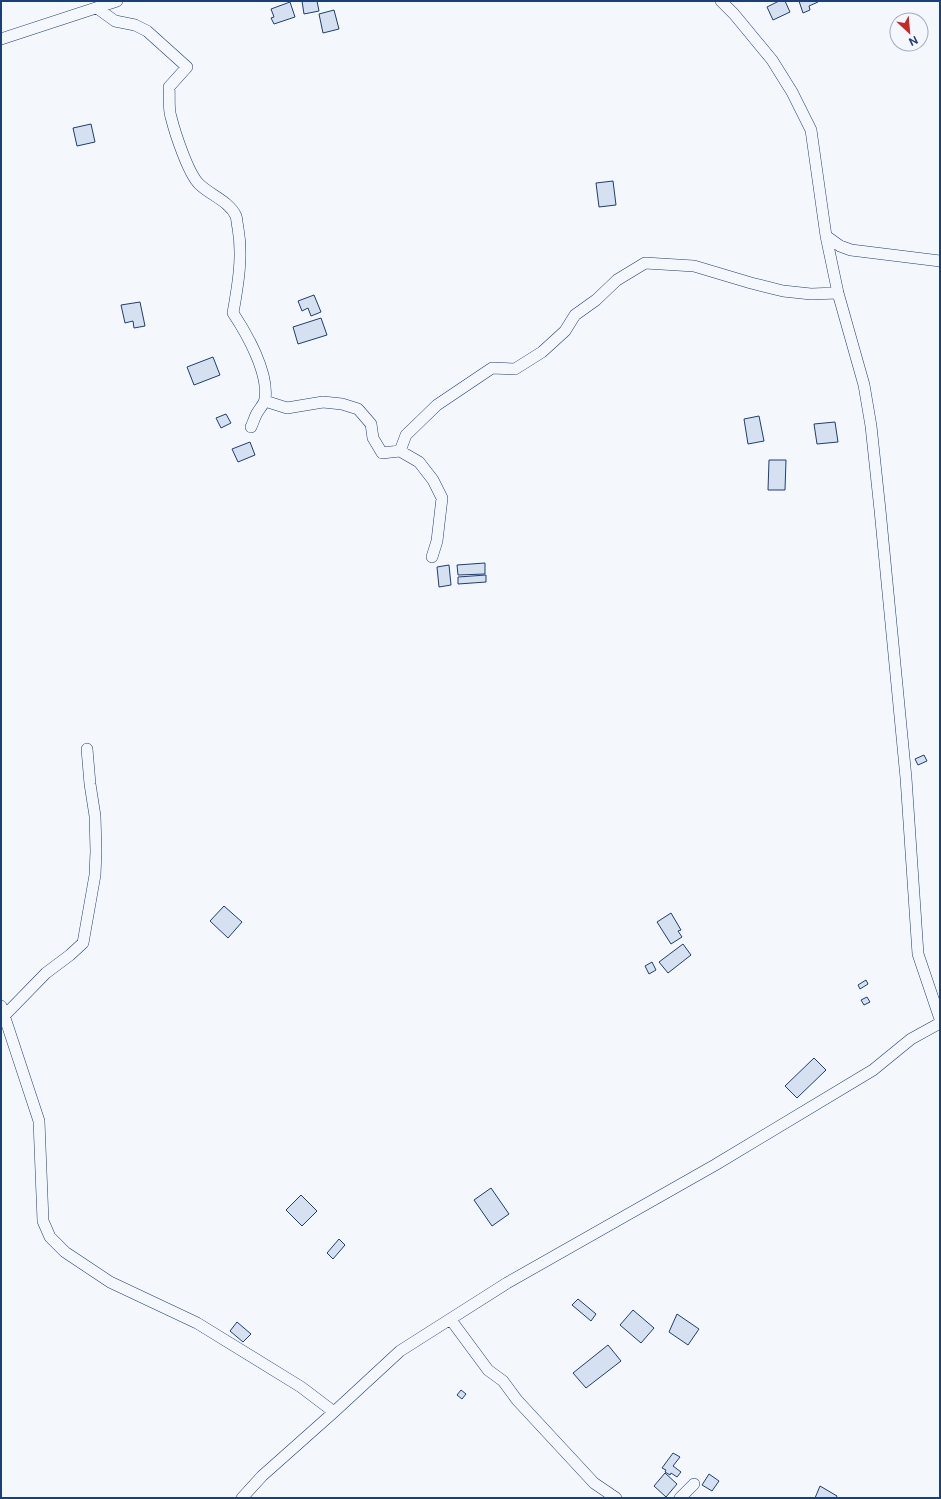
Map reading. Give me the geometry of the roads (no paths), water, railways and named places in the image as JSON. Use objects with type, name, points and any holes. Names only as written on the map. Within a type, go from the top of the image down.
[{"type":"street","points":[[1,39],[117,1]]},
{"type":"street","points":[[722,1],[772,60],[792,92],[811,130],[826,236],[838,293],[864,385],[871,426],[906,778],[918,954],[940,1019]]},
{"type":"street","points":[[97,8],[115,21],[135,25],[148,31],[187,67],[169,87],[170,116],[190,171],[198,183],[210,193],[221,199],[236,216],[240,239],[240,262],[238,289],[232,313],[242,328],[256,358],[265,384],[264,401],[251,427]]},
{"type":"street","points":[[826,236],[840,246],[851,250],[940,261]]},
{"type":"street","points":[[400,451],[406,435],[437,405],[492,368],[515,369],[542,352],[565,331],[575,315],[596,300],[617,280],[645,263],[694,266],[783,291],[811,294],[838,293]]},
{"type":"street","points":[[264,401],[287,408],[324,402],[342,404],[358,409],[370,424],[373,438],[382,453],[400,451],[419,462],[433,480],[442,498],[437,541],[432,557]]},
{"type":"street","points":[[86,749],[95,816],[96,851],[94,883],[83,943],[3,1011],[39,1120],[43,1221],[50,1237],[65,1252],[110,1282],[197,1323],[301,1387],[334,1412]]},
{"type":"street","points":[[242,1498],[262,1476],[400,1351],[507,1283],[750,1145],[872,1070],[911,1039],[940,1023]]},
{"type":"street","points":[[451,1320],[488,1370],[503,1381],[516,1400],[594,1483],[616,1498]]},
{"type":"street","points":[[680,1498],[694,1484]]}]
